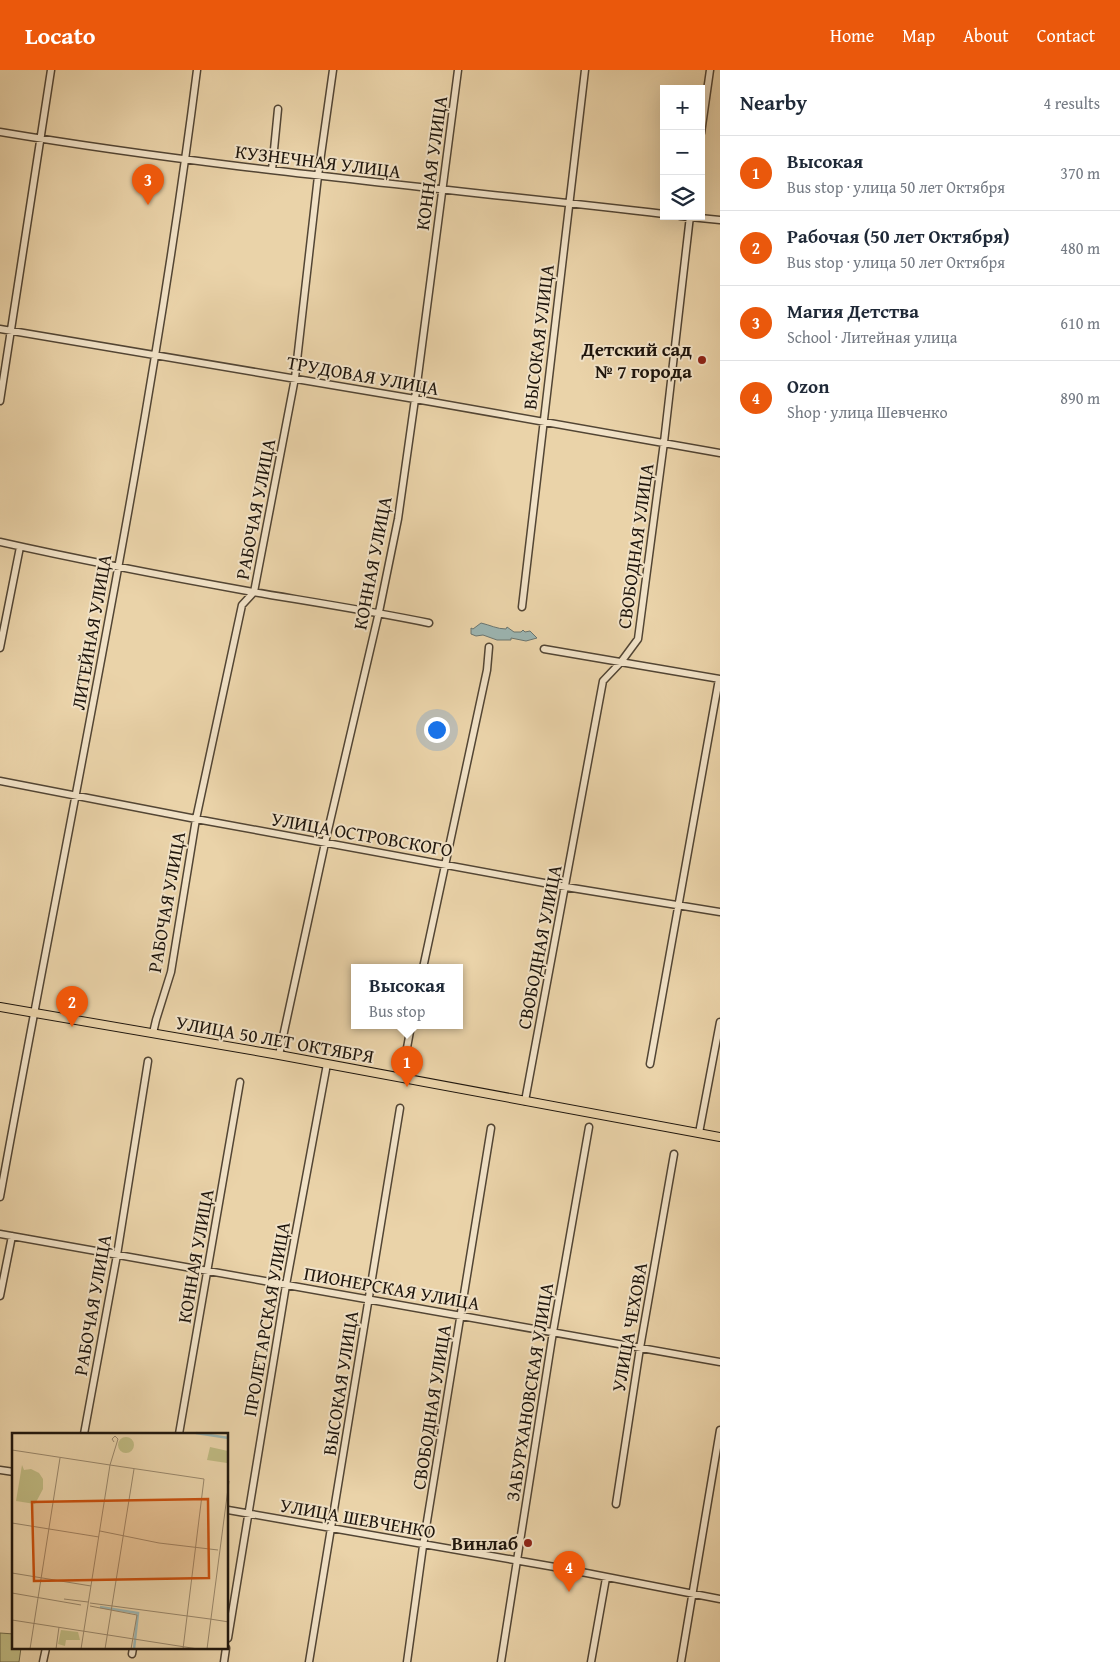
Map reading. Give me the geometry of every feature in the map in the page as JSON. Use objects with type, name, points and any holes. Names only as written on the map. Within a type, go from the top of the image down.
[{"type":"main road","name":"УЛИЦА 50 ЛЕТ ОКТЯБРЯ","points":[[0,1007],[279,1055],[720,1137]]},
{"type":"street","points":[[0,401],[51,70]]},
{"type":"street","name":"ЛИТЕЙНАЯ УЛИЦА","points":[[0,1197],[33,1012],[76,796],[156,355],[186,160],[197,70]]},
{"type":"street","name":"РАБОЧАЯ УЛИЦА","points":[[153,1033],[171,972],[196,819],[242,605],[254,592],[295,378],[318,176],[333,70]]},
{"type":"street","name":"КОННАЯ УЛИЦА","points":[[279,1055],[325,842],[379,612],[398,519],[416,399],[458,70]]},
{"type":"street","name":"ВЫСОКАЯ УЛИЦА","points":[[522,607],[585,70]]},
{"type":"street","points":[[701,130],[710,70]]},
{"type":"street","points":[[272,170],[278,109]]},
{"type":"street","name":"КУЗНЕЧНАЯ УЛИЦА","points":[[0,132],[186,160],[442,191],[660,214]]},
{"type":"street","points":[[705,218],[720,220]]},
{"type":"street","name":"СВОБОДНАЯ УЛИЦА","points":[[525,1101],[603,681],[621,662],[638,639],[664,442],[690,220]]},
{"type":"street","name":"ТРУДОВАЯ УЛИЦА","points":[[0,329],[295,378],[720,453]]},
{"type":"street","points":[[0,542],[118,567],[254,592],[379,612],[429,623]]},
{"type":"street","points":[[0,648],[20,547]]},
{"type":"street","points":[[424,964],[487,670],[488,647]]},
{"type":"street","points":[[544,649],[720,679],[650,1064]]},
{"type":"street","name":"УЛИЦА ОСТРОВСКОГО","points":[[0,781],[566,887],[720,912]]},
{"type":"street","points":[[699,1133],[720,1022]]},
{"type":"street","points":[[404,1064],[411,1029]]},
{"type":"street","name":"РАБОЧАЯ УЛИЦА","points":[[84,1433],[117,1254],[148,1061]]},
{"type":"street","name":"ПРОЛЕТАРСКАЯ УЛИЦА","points":[[229,1631],[286,1285],[327,1064]]},
{"type":"street","name":"КОННАЯ УЛИЦА","points":[[179,1433],[240,1082]]},
{"type":"street","name":"ВЫСОКАЯ УЛИЦА","points":[[310,1662],[400,1108]]},
{"type":"street","name":"ЗАБУРХАНОВСКАЯ УЛИЦА","points":[[501,1662],[553,1332],[589,1127]]},
{"type":"street","name":"СВОБОДНАЯ УЛИЦА","points":[[407,1662],[423,1546],[491,1128]]},
{"type":"street","name":"УЛИЦА ЧЕХОВА","points":[[616,1504],[640,1348],[674,1154]]},
{"type":"street","name":"ПИОНЕРСКАЯ УЛИЦА","points":[[0,1234],[720,1362]]},
{"type":"street","points":[[0,1296],[12,1236]]},
{"type":"street","points":[[681,1662],[720,1430]]},
{"type":"street","name":"УЛИЦА ШЕВЧЕНКО","points":[[229,1510],[720,1599]]},
{"type":"street","points":[[591,1662],[606,1578]]},
{"type":"shaded area","points":[[0,1633],[12,1634],[12,1650],[21,1650],[19,1662],[0,1662]]},
{"type":"water","points":[[481,623],[506,629],[507,627],[514,632],[530,631],[537,638],[526,641],[511,638],[511,640],[497,640],[483,635],[476,636],[471,634],[471,628],[473,629]]},
{"type":"place","name":"Магия Детства","points":[[148,205]]},
{"type":"place","name":"Детский сад № 7 города","points":[[702,360]]},
{"type":"place","name":"Рабочая (50 лет Октября)","points":[[72,1027]]},
{"type":"place","name":"Высокая","points":[[407,1087]]},
{"type":"place","name":"Винлаб","points":[[528,1543]]},
{"type":"place","name":"Ozon","points":[[569,1592]]}]
